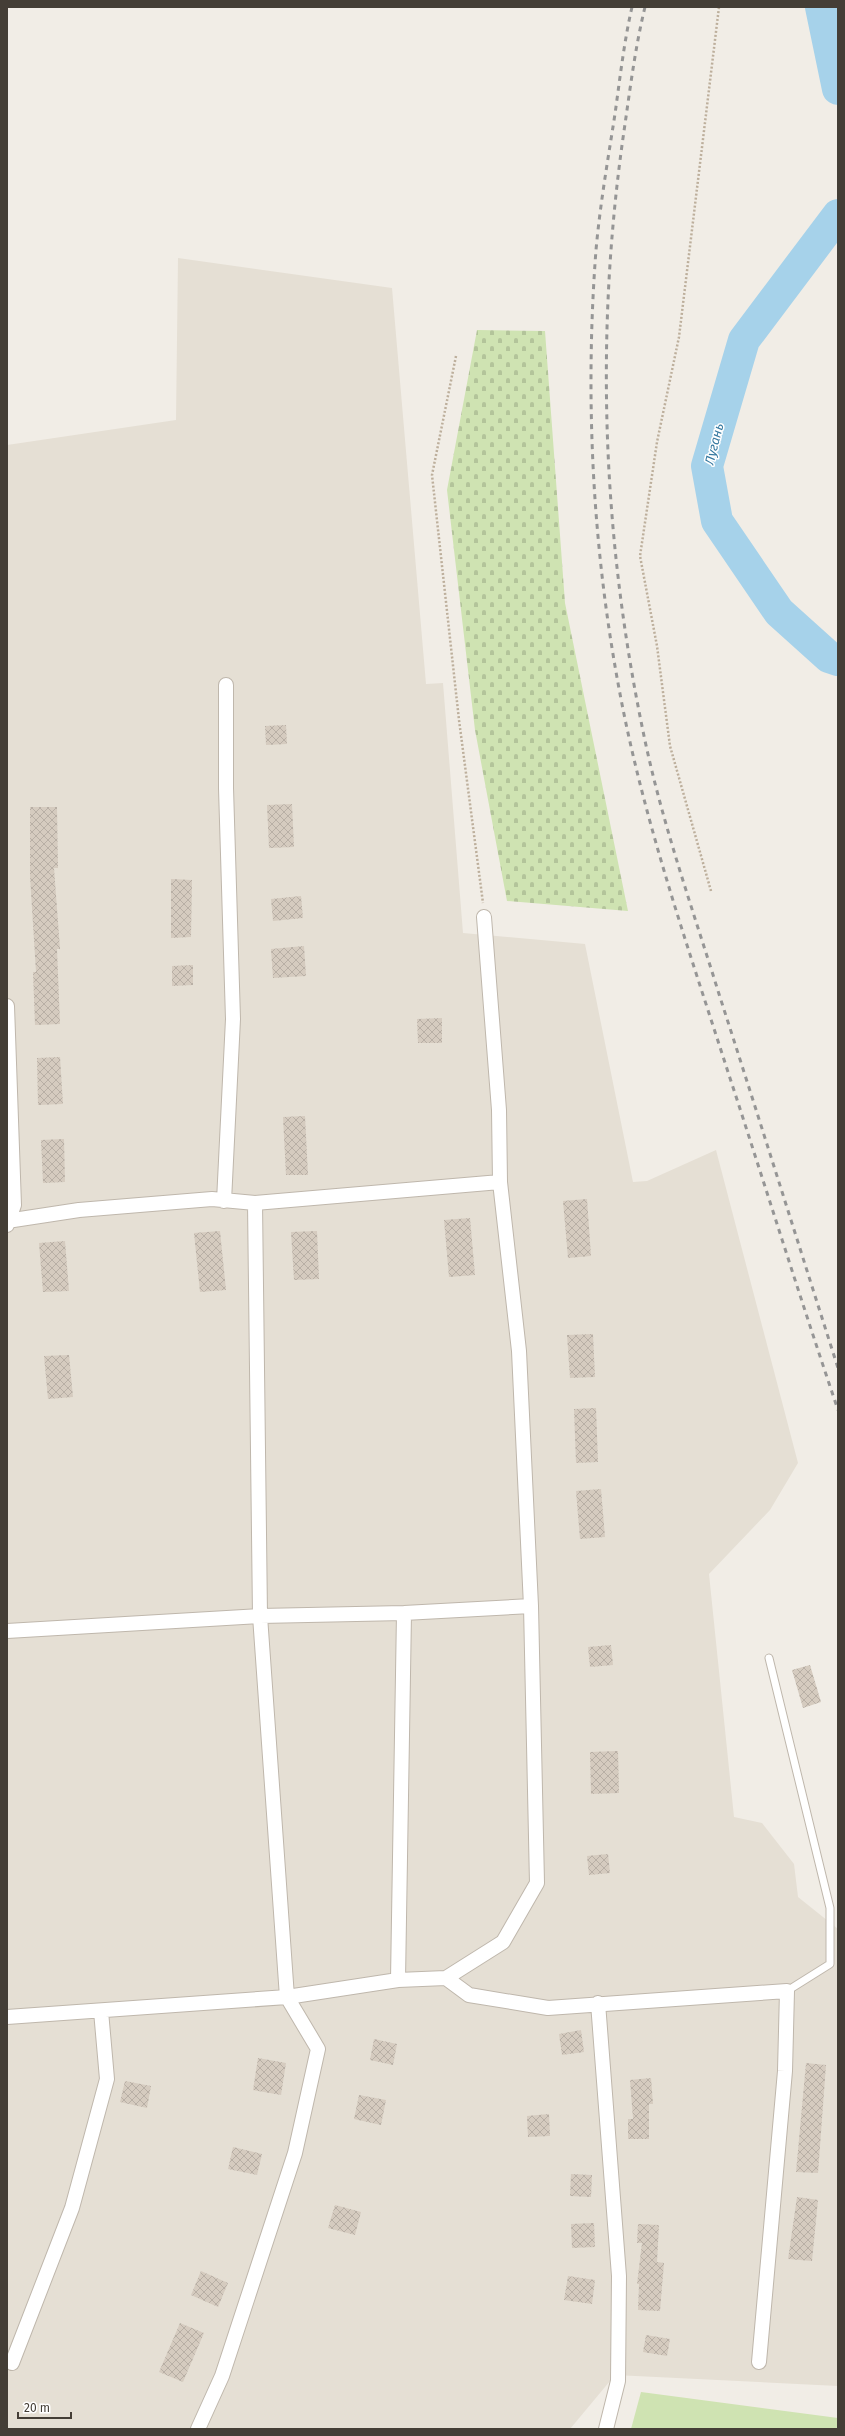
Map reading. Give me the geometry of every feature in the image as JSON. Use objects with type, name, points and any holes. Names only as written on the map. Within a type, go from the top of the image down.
[{"type":"street","points":[[224,1201],[233,1020],[226,788],[226,685]]},
{"type":"street","points":[[7,2017],[287,1997],[398,1980],[446,1978],[503,1942],[537,1884],[532,1606],[519,1351],[500,1182],[498,1110],[484,917]]},
{"type":"street","points":[[7,1006],[14,1205],[7,1222]]},
{"type":"street","points":[[7,1222],[79,1210],[212,1199],[255,1203],[500,1182]]},
{"type":"street","points":[[198,2429],[222,2376],[295,2154],[318,2049],[287,1997],[260,1616],[255,1203]]},
{"type":"street","points":[[7,1631],[260,1616],[404,1613],[532,1606]]},
{"type":"street","points":[[398,1980],[404,1613]]},
{"type":"street","points":[[446,1978],[469,1995],[548,2008],[598,2003],[787,1991],[785,2071],[759,2362]]},
{"type":"street","points":[[598,2003],[619,2276],[618,2381],[606,2429]]},
{"type":"street","points":[[12,2363],[72,2208],[107,2079],[101,2011]]},
{"type":"lane","points":[[769,1658],[830,1908],[830,1964],[787,1991]]},
{"type":"path","points":[[712,891],[670,746],[657,646],[640,556],[657,442],[679,337],[719,7]]},
{"type":"path","points":[[456,356],[432,475],[459,720],[484,917]]},
{"type":"shaded area","points":[[178,258],[392,288],[426,684],[443,683],[463,933],[585,944],[633,1182],[647,1181],[716,1150],[798,1463],[770,1510],[709,1574],[734,1817],[762,1823],[794,1864],[798,1897],[838,1929],[838,2386],[615,2375],[570,2429],[7,2429],[7,445],[176,420]]},
{"type":"green space","points":[[477,330],[545,331],[565,603],[628,911],[507,901],[475,730],[447,490]]},
{"type":"green space","points":[[641,2392],[838,2418],[838,2429],[631,2429]]},
{"type":"building","points":[[286,725],[287,744],[266,745],[265,726]]},
{"type":"building","points":[[292,804],[294,847],[269,848],[267,805]]},
{"type":"building","points":[[30,807],[57,807],[58,868],[54,868],[60,949],[57,949],[60,1024],[35,1025],[33,972],[36,972],[30,876]]},
{"type":"building","points":[[171,879],[192,880],[191,937],[171,938]]},
{"type":"building","points":[[301,896],[303,918],[273,921],[271,899]]},
{"type":"building","points":[[304,946],[306,976],[273,978],[271,949]]},
{"type":"building","points":[[193,965],[193,985],[172,986],[172,966]]},
{"type":"building","points":[[442,1018],[442,1043],[418,1043],[417,1019]]},
{"type":"building","points":[[60,1057],[63,1104],[38,1105],[37,1058]]},
{"type":"building","points":[[305,1116],[308,1175],[286,1175],[283,1117]]},
{"type":"building","points":[[64,1139],[65,1182],[43,1183],[41,1140]]},
{"type":"building","points":[[587,1199],[591,1256],[568,1258],[563,1201]]},
{"type":"building","points":[[470,1218],[475,1275],[449,1277],[444,1220]]},
{"type":"building","points":[[220,1231],[226,1290],[200,1292],[194,1233]]},
{"type":"building","points":[[317,1231],[319,1279],[294,1280],[291,1232]]},
{"type":"building","points":[[65,1241],[69,1291],[43,1292],[39,1243]]},
{"type":"building","points":[[593,1334],[595,1377],[570,1378],[567,1335]]},
{"type":"building","points":[[69,1355],[73,1397],[48,1399],[44,1356]]},
{"type":"building","points":[[596,1408],[598,1462],[576,1463],[574,1409]]},
{"type":"building","points":[[601,1489],[605,1537],[580,1539],[576,1491]]},
{"type":"building","points":[[611,1645],[613,1665],[590,1667],[588,1647]]},
{"type":"building","points":[[810,1665],[821,1702],[803,1708],[792,1670]]},
{"type":"building","points":[[618,1751],[619,1793],[591,1794],[590,1752]]},
{"type":"building","points":[[608,1854],[610,1873],[589,1875],[587,1856]]},
{"type":"building","points":[[581,2030],[584,2052],[562,2055],[559,2034]]},
{"type":"building","points":[[374,2039],[397,2044],[393,2065],[370,2060]]},
{"type":"building","points":[[258,2058],[286,2063],[281,2095],[253,2090]]},
{"type":"building","points":[[806,2063],[826,2065],[818,2173],[796,2172]]},
{"type":"building","points":[[651,2078],[653,2104],[649,2104],[649,2139],[628,2139],[628,2119],[633,2119],[630,2080]]},
{"type":"building","points":[[125,2081],[151,2086],[147,2108],[120,2102]]},
{"type":"building","points":[[359,2095],[386,2100],[381,2125],[354,2119]]},
{"type":"building","points":[[549,2114],[550,2136],[528,2137],[527,2116]]},
{"type":"building","points":[[233,2147],[262,2154],[257,2175],[228,2169]]},
{"type":"building","points":[[571,2174],[592,2175],[591,2197],[570,2196]]},
{"type":"building","points":[[797,2197],[818,2200],[812,2261],[788,2259]]},
{"type":"building","points":[[335,2205],[361,2212],[355,2235],[328,2228]]},
{"type":"building","points":[[594,2223],[595,2247],[572,2248],[571,2224]]},
{"type":"building","points":[[638,2224],[659,2225],[657,2262],[664,2263],[660,2311],[638,2310],[639,2284],[637,2284],[642,2243],[637,2243]]},
{"type":"building","points":[[201,2271],[228,2283],[218,2307],[191,2295]]},
{"type":"building","points":[[568,2276],[595,2280],[592,2304],[564,2300]]},
{"type":"building","points":[[180,2323],[204,2333],[183,2382],[159,2372]]},
{"type":"building","points":[[646,2335],[670,2339],[667,2356],[643,2352]]},
{"type":"waterway","name":"Лугань","points":[[821,7],[838,89]]},
{"type":"waterway","name":"Лугань","points":[[838,215],[744,340],[707,466],[717,521],[779,612],[829,657],[838,660]]},
{"type":"railway","points":[[632,7],[624,47],[596,250],[591,358],[593,467],[602,576],[609,630],[628,733],[667,879],[796,1284],[838,1410]]},
{"type":"railway","points":[[645,7],[633,69],[615,206],[609,281],[606,357],[607,432],[611,507],[629,657],[650,764],[668,830],[838,1368]]}]
